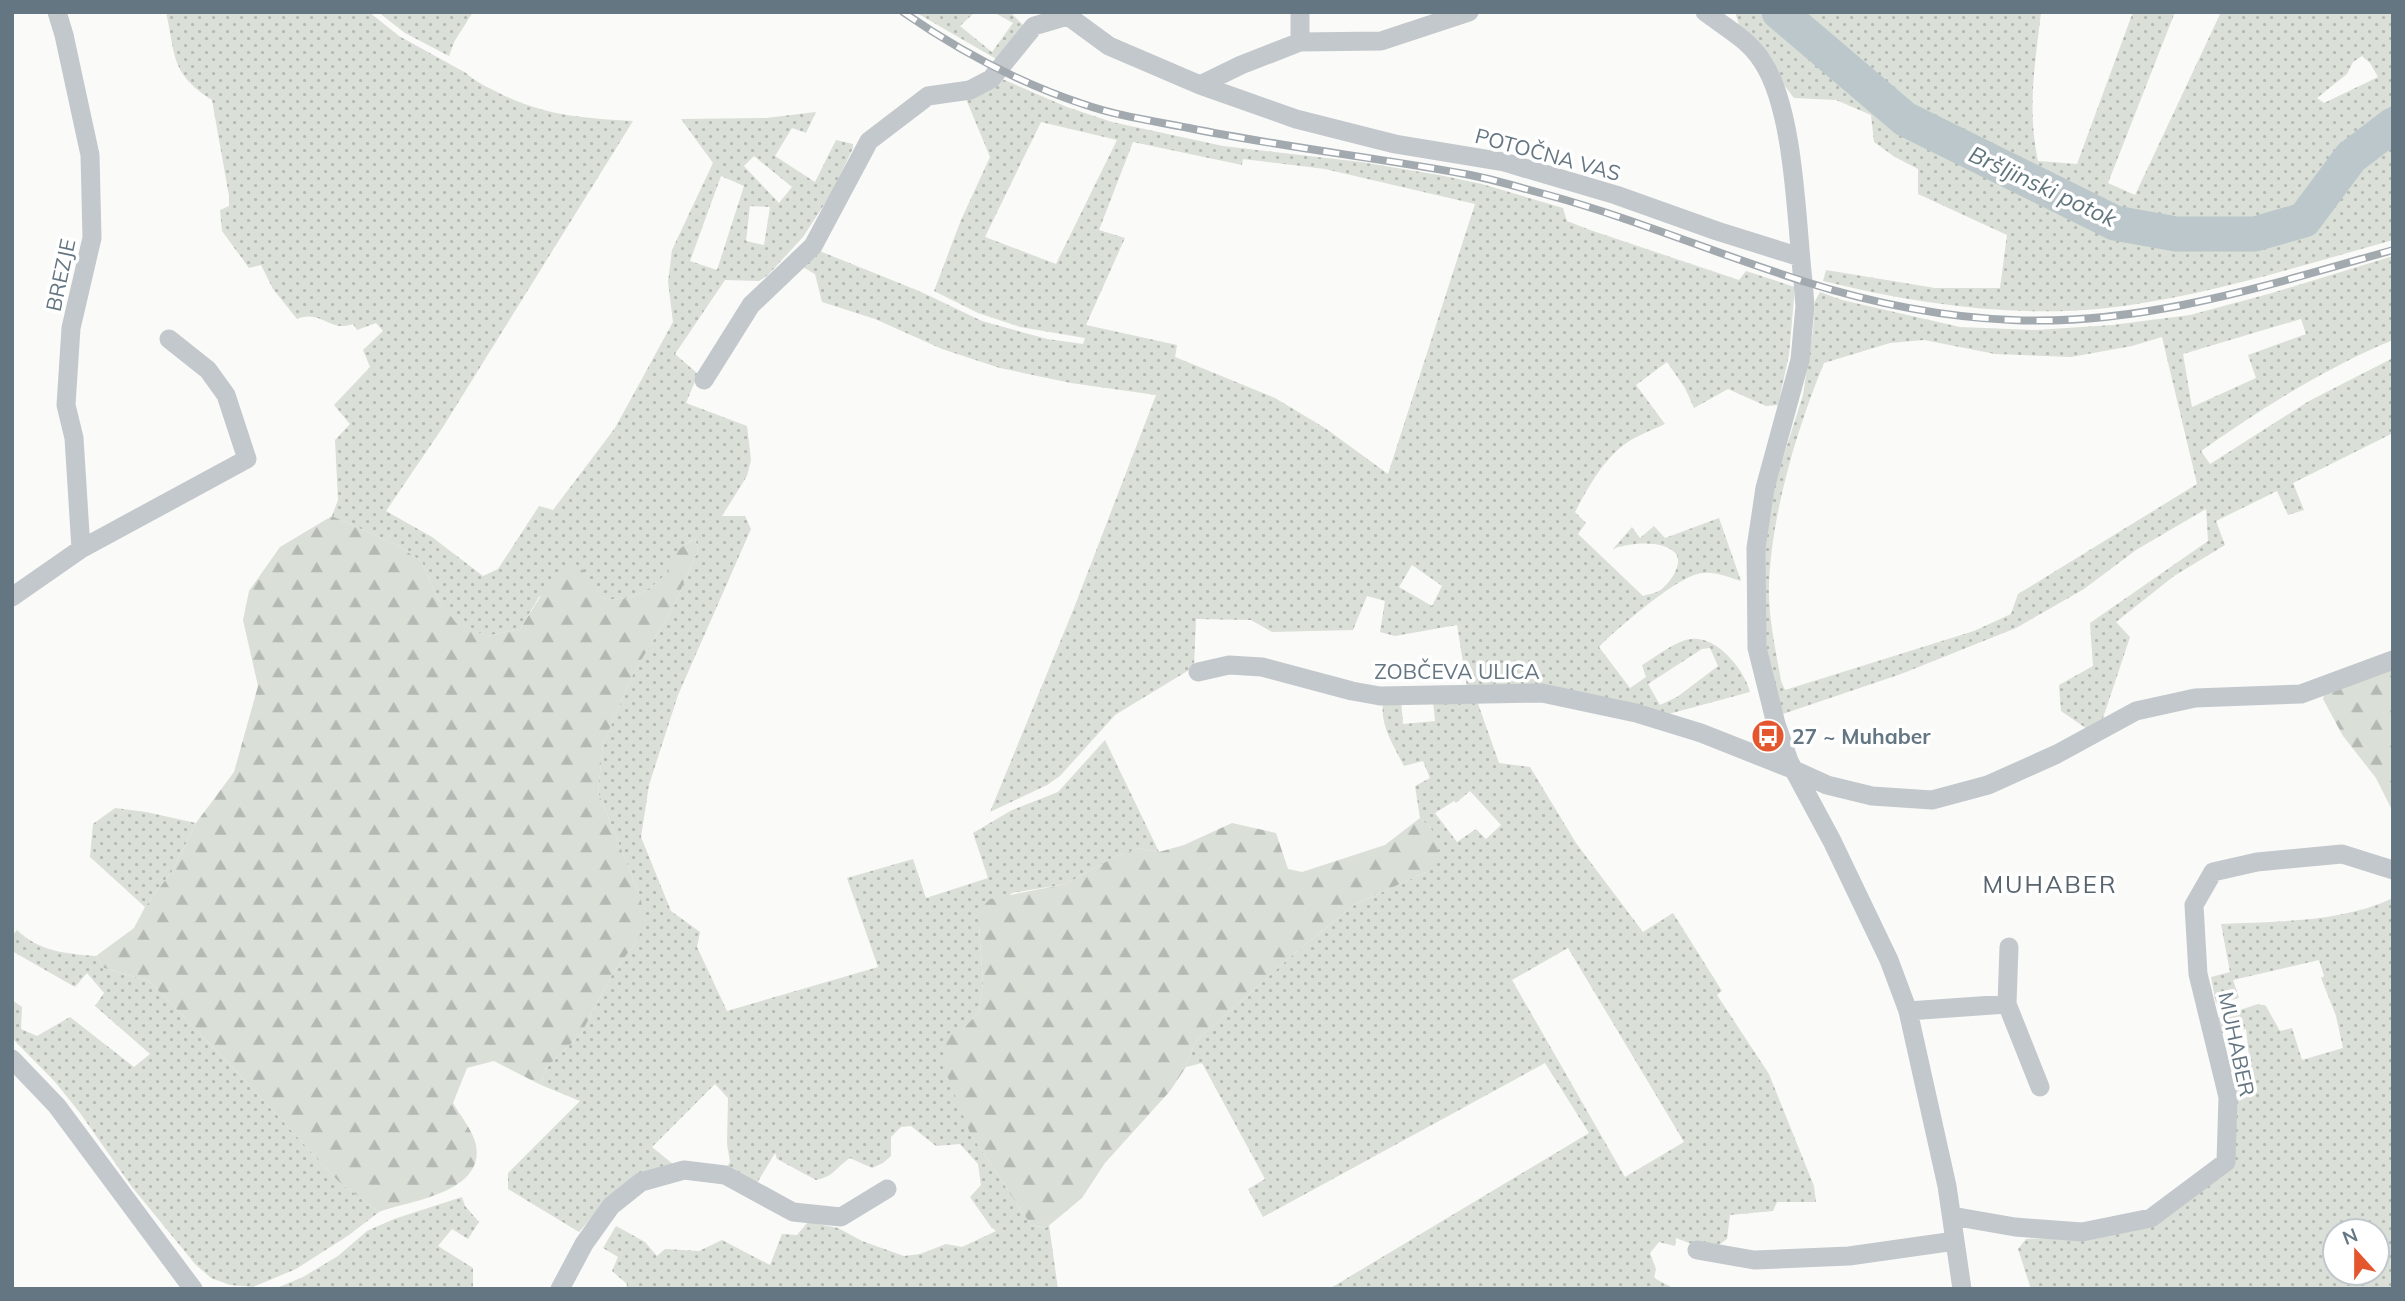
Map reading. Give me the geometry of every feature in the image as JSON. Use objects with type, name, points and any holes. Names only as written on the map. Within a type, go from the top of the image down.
[{"type":"street","name":"BREZJE","points":[[57,12],[90,155],[92,238],[71,328],[66,405],[74,438],[82,549]]},
{"type":"street","points":[[1300,12],[1300,41]]},
{"type":"street","points":[[1200,85],[1300,41],[1381,41],[1469,12]]},
{"type":"street","points":[[1705,12],[1745,41],[1761,58],[1772,77],[1787,131],[1805,306],[1800,360],[1765,488],[1756,548],[1757,648],[1776,724],[1793,769],[1832,841],[1883,948],[1908,1011],[1947,1186],[1962,1289]]},
{"type":"street","name":"POTOČNA VAS","points":[[704,380],[751,306],[813,246],[869,141],[928,96],[970,90],[991,79],[1034,26],[1067,14],[1109,46],[1200,85],[1296,119],[1395,144],[1504,162],[1616,195],[1800,257]]},
{"type":"street","points":[[12,597],[82,549],[247,459],[226,396],[208,370],[169,339]]},
{"type":"street","points":[[1793,769],[1827,785],[1872,796],[1932,800],[1988,785],[2057,754],[2136,711],[2195,698],[2301,694],[2393,660]]},
{"type":"street","name":"ZOBČEVA ULICA","points":[[1198,672],[1229,665],[1262,667],[1380,696],[1542,693],[1636,713],[1701,733],[1793,769]]},
{"type":"street","name":"MUHABER","points":[[1952,1216],[2015,1227],[2082,1232],[2151,1218],[2226,1162],[2228,1097],[2198,974],[2194,905],[2213,872],[2257,862],[2342,854],[2393,870]]},
{"type":"street","points":[[2009,947],[2007,1004],[2040,1087]]},
{"type":"street","points":[[1908,1011],[2007,1004]]},
{"type":"street","points":[[12,1059],[57,1106],[193,1289]]},
{"type":"street","points":[[560,1289],[584,1244],[611,1206],[641,1182],[684,1170],[725,1175],[793,1212],[841,1217],[887,1189]]},
{"type":"street","points":[[1697,1250],[1754,1260],[1849,1256],[1955,1241]]},
{"type":"green space","points":[[166,12],[369,12],[399,36],[516,101],[564,114],[633,121],[443,427],[386,511],[432,537],[483,576],[498,569],[539,506],[553,510],[615,428],[673,322],[668,282],[672,250],[713,163],[681,119],[766,118],[816,112],[806,133],[792,128],[775,156],[815,182],[836,140],[853,144],[831,194],[803,237],[768,275],[759,281],[725,280],[675,354],[698,374],[686,403],[747,426],[751,460],[747,476],[722,516],[745,516],[751,529],[678,695],[649,785],[641,837],[671,911],[700,932],[697,947],[727,1011],[878,967],[847,878],[913,859],[926,898],[988,878],[973,833],[1012,810],[1058,792],[1105,740],[1159,852],[1140,848],[1116,856],[1066,884],[1012,893],[979,925],[983,982],[979,1012],[962,1030],[970,1133],[1031,1225],[1045,1228],[1049,1225],[1058,1289],[626,1289],[627,1284],[612,1271],[618,1257],[603,1248],[616,1226],[645,1242],[657,1256],[665,1249],[699,1251],[722,1240],[770,1265],[782,1234],[797,1235],[808,1222],[838,1228],[862,1241],[904,1256],[920,1254],[946,1244],[962,1247],[996,1231],[970,1197],[981,1185],[978,1164],[960,1144],[936,1146],[911,1126],[901,1127],[891,1137],[891,1156],[872,1168],[850,1158],[831,1174],[816,1180],[777,1159],[775,1153],[757,1183],[726,1168],[730,1162],[727,1144],[728,1098],[715,1084],[652,1147],[674,1165],[606,1201],[579,1232],[508,1189],[508,1173],[580,1101],[541,1085],[546,1068],[581,1034],[613,973],[639,938],[640,896],[598,792],[603,744],[634,672],[673,608],[698,550],[695,538],[681,550],[661,579],[647,590],[620,599],[602,598],[582,570],[539,597],[520,629],[487,636],[455,623],[439,601],[422,562],[399,546],[332,516],[338,500],[335,440],[350,424],[334,405],[370,367],[363,350],[383,331],[376,323],[357,330],[353,324],[338,326],[313,317],[297,319],[273,289],[261,265],[249,268],[222,231],[220,210],[229,206],[229,196],[212,100],[188,81],[182,72],[174,52]],"holes":[[[754,156],[792,187],[779,203],[744,166]],[[721,176],[744,186],[717,270],[690,261]],[[750,206],[770,207],[764,245],[746,241]]]},
{"type":"green space","points":[[378,12],[473,12],[454,42],[449,56],[405,33]]},
{"type":"green space","points":[[915,12],[975,12],[960,26],[992,52],[1013,23],[993,12],[1010,12],[1023,25],[998,60]]},
{"type":"green space","points":[[1735,12],[2041,12],[2033,105],[2038,161],[2077,164],[2133,12],[2175,12],[2108,183],[2135,195],[2221,12],[2393,12],[2393,240],[2210,290],[2098,309],[2029,311],[1959,306],[1891,296],[1823,281],[1826,270],[1935,288],[2000,288],[2007,235],[1918,194],[1918,169],[1874,142],[1871,115],[1836,100],[1794,98],[1740,28]],"holes":[[[2362,56],[2370,63],[2378,77],[2324,103],[2317,98],[2347,74],[2353,62]]]},
{"type":"green space","points":[[1000,78],[1067,107],[1112,122],[1223,146],[1361,162],[1482,184],[1563,208],[1567,221],[1739,280],[1746,271],[1795,287],[1789,355],[1778,405],[1766,406],[1728,389],[1694,408],[1685,388],[1667,362],[1636,385],[1665,424],[1634,438],[1609,458],[1575,512],[1586,523],[1578,534],[1643,596],[1659,591],[1666,585],[1675,572],[1678,558],[1670,549],[1655,544],[1627,545],[1613,549],[1632,527],[1640,538],[1654,526],[1665,538],[1719,518],[1741,581],[1712,573],[1694,575],[1630,618],[1599,647],[1630,688],[1646,677],[1642,665],[1679,643],[1701,639],[1720,648],[1728,656],[1742,674],[1750,692],[1661,716],[1467,687],[1457,625],[1395,636],[1380,632],[1385,601],[1367,596],[1353,630],[1272,632],[1251,620],[1196,619],[1194,667],[1115,715],[1060,776],[990,812],[1074,608],[1156,395],[1071,383],[1000,368],[942,349],[875,319],[822,302],[815,274],[794,262],[817,250],[919,291],[982,321],[1047,339],[1083,344],[1085,338],[1020,327],[978,313],[934,291],[961,220],[990,157],[966,99]],"holes":[[[1041,122],[1117,140],[1056,264],[985,237]],[[1133,142],[1242,165],[1243,159],[1325,169],[1475,204],[1388,474],[1325,428],[1275,398],[1175,357],[1177,345],[1086,325],[1125,238],[1099,230]],[[1412,565],[1442,586],[1432,606],[1399,587]],[[1710,648],[1718,666],[1677,697],[1660,705],[1648,684],[1702,649]]]},
{"type":"green space","points":[[2393,256],[2393,340],[2318,376],[2224,435],[2201,451],[2210,464],[2309,401],[2393,358],[2393,433],[2293,483],[2304,510],[2288,515],[2277,491],[2216,521],[2225,545],[2174,576],[2116,622],[2130,637],[2103,718],[2090,731],[2061,711],[2059,685],[2093,666],[2090,623],[2208,541],[2206,509],[2136,550],[2084,589],[2016,628],[1901,674],[1780,715],[1770,681],[1760,590],[1770,499],[1803,395],[1815,301],[1820,292],[1842,300],[1960,327],[2036,330],[2112,325],[2190,315]],"holes":[[[2301,319],[2306,334],[2248,355],[2256,378],[2192,407],[2183,354]],[[2162,337],[2197,484],[2018,594],[2011,614],[1974,631],[1785,690],[1781,681],[1771,622],[1771,559],[1787,472],[1804,415],[1824,363],[1890,343],[1924,340],[1995,354],[2071,357],[2132,346]]]},
{"type":"green space","points":[[332,516],[399,546],[422,562],[439,601],[456,623],[487,636],[520,629],[554,575],[567,568],[582,569],[602,598],[620,599],[647,590],[661,579],[677,552],[695,538],[698,550],[673,608],[634,672],[603,744],[598,792],[640,896],[644,914],[639,938],[613,973],[581,1034],[546,1068],[541,1085],[494,1061],[467,1068],[453,1103],[476,1145],[476,1161],[469,1174],[442,1192],[379,1212],[338,1181],[149,981],[104,968],[96,956],[134,928],[145,907],[173,870],[196,823],[234,772],[258,686],[243,620],[249,591],[280,547]]},
{"type":"green space","points":[[2393,667],[2393,812],[2376,778],[2343,736],[2323,699],[2325,692]]},
{"type":"green space","points":[[1476,698],[1499,763],[1530,767],[1576,843],[1643,932],[1673,913],[1722,991],[1717,995],[1769,1074],[1814,1186],[1816,1202],[1777,1202],[1773,1211],[1730,1215],[1727,1239],[1710,1251],[1676,1238],[1675,1246],[1659,1242],[1650,1253],[1656,1269],[1654,1278],[1675,1289],[1329,1289],[1589,1133],[1545,1063],[1263,1217],[1248,1189],[1265,1179],[1202,1063],[1186,1067],[1195,1042],[1296,952],[1354,905],[1426,872],[1431,828],[1420,818],[1415,786],[1430,778],[1423,761],[1404,766],[1389,736],[1383,703],[1401,700],[1403,724],[1435,721],[1433,700]],"holes":[[[1470,791],[1501,825],[1486,839],[1476,829],[1457,842],[1435,813],[1454,801],[1456,803]],[[1568,948],[1684,1142],[1625,1177],[1512,980]]]},
{"type":"green space","points":[[115,808],[196,823],[173,870],[145,907],[90,857],[93,824]]},
{"type":"green space","points":[[1420,818],[1431,828],[1437,840],[1438,854],[1426,872],[1354,905],[1296,952],[1195,1042],[1186,1067],[1170,1091],[1105,1163],[1082,1198],[1046,1228],[1031,1225],[970,1133],[945,1070],[946,1034],[962,1030],[979,1012],[983,982],[979,925],[981,908],[990,899],[1066,884],[1116,856],[1140,848],[1159,852],[1184,845],[1232,823],[1276,833],[1288,869],[1302,872],[1385,845]]},
{"type":"green space","points":[[2393,898],[2393,1289],[2031,1289],[2018,1249],[2026,1239],[2047,1238],[2163,1211],[2226,1149],[2217,1087],[2252,1082],[2246,1029],[2205,1036],[2216,1018],[2258,1004],[2266,1006],[2280,1031],[2292,1028],[2302,1060],[2343,1048],[2336,1016],[2321,978],[2324,976],[2319,960],[2233,980],[2239,998],[2216,1004],[2211,977],[2230,972],[2221,924],[2308,919],[2352,912]]},
{"type":"green space","points":[[17,930],[44,947],[96,956],[104,968],[149,981],[338,1181],[379,1212],[296,1269],[253,1287],[230,1285],[211,1278],[195,1264],[132,1187],[56,1083],[12,1038],[12,1000],[22,1007],[21,1029],[37,1036],[70,1017],[134,1067],[150,1054],[95,1006],[104,993],[87,973],[75,987],[12,951],[12,936]]},
{"type":"green space","points":[[462,1197],[465,1206],[479,1222],[468,1239],[452,1229],[438,1246],[473,1268],[473,1289],[274,1289],[303,1277],[338,1256],[367,1231],[394,1219]]},
{"type":"waterway","name":"Bršljinski potok","points":[[1779,12],[1905,119],[2115,223],[2176,234],[2255,234],[2304,220],[2351,157],[2393,125]]},
{"type":"railway","points":[[903,12],[990,64],[1059,96],[1096,108],[1224,135],[1486,178],[1613,215],[1831,290],[1934,312],[2012,320],[2109,317],[2157,310],[2252,289],[2393,250]]},
{"type":"place","name":"27 ~ Muhaber","points":[[1768,736]]},
{"type":"district","name":"MUHABER","points":[[2050,884]]}]
